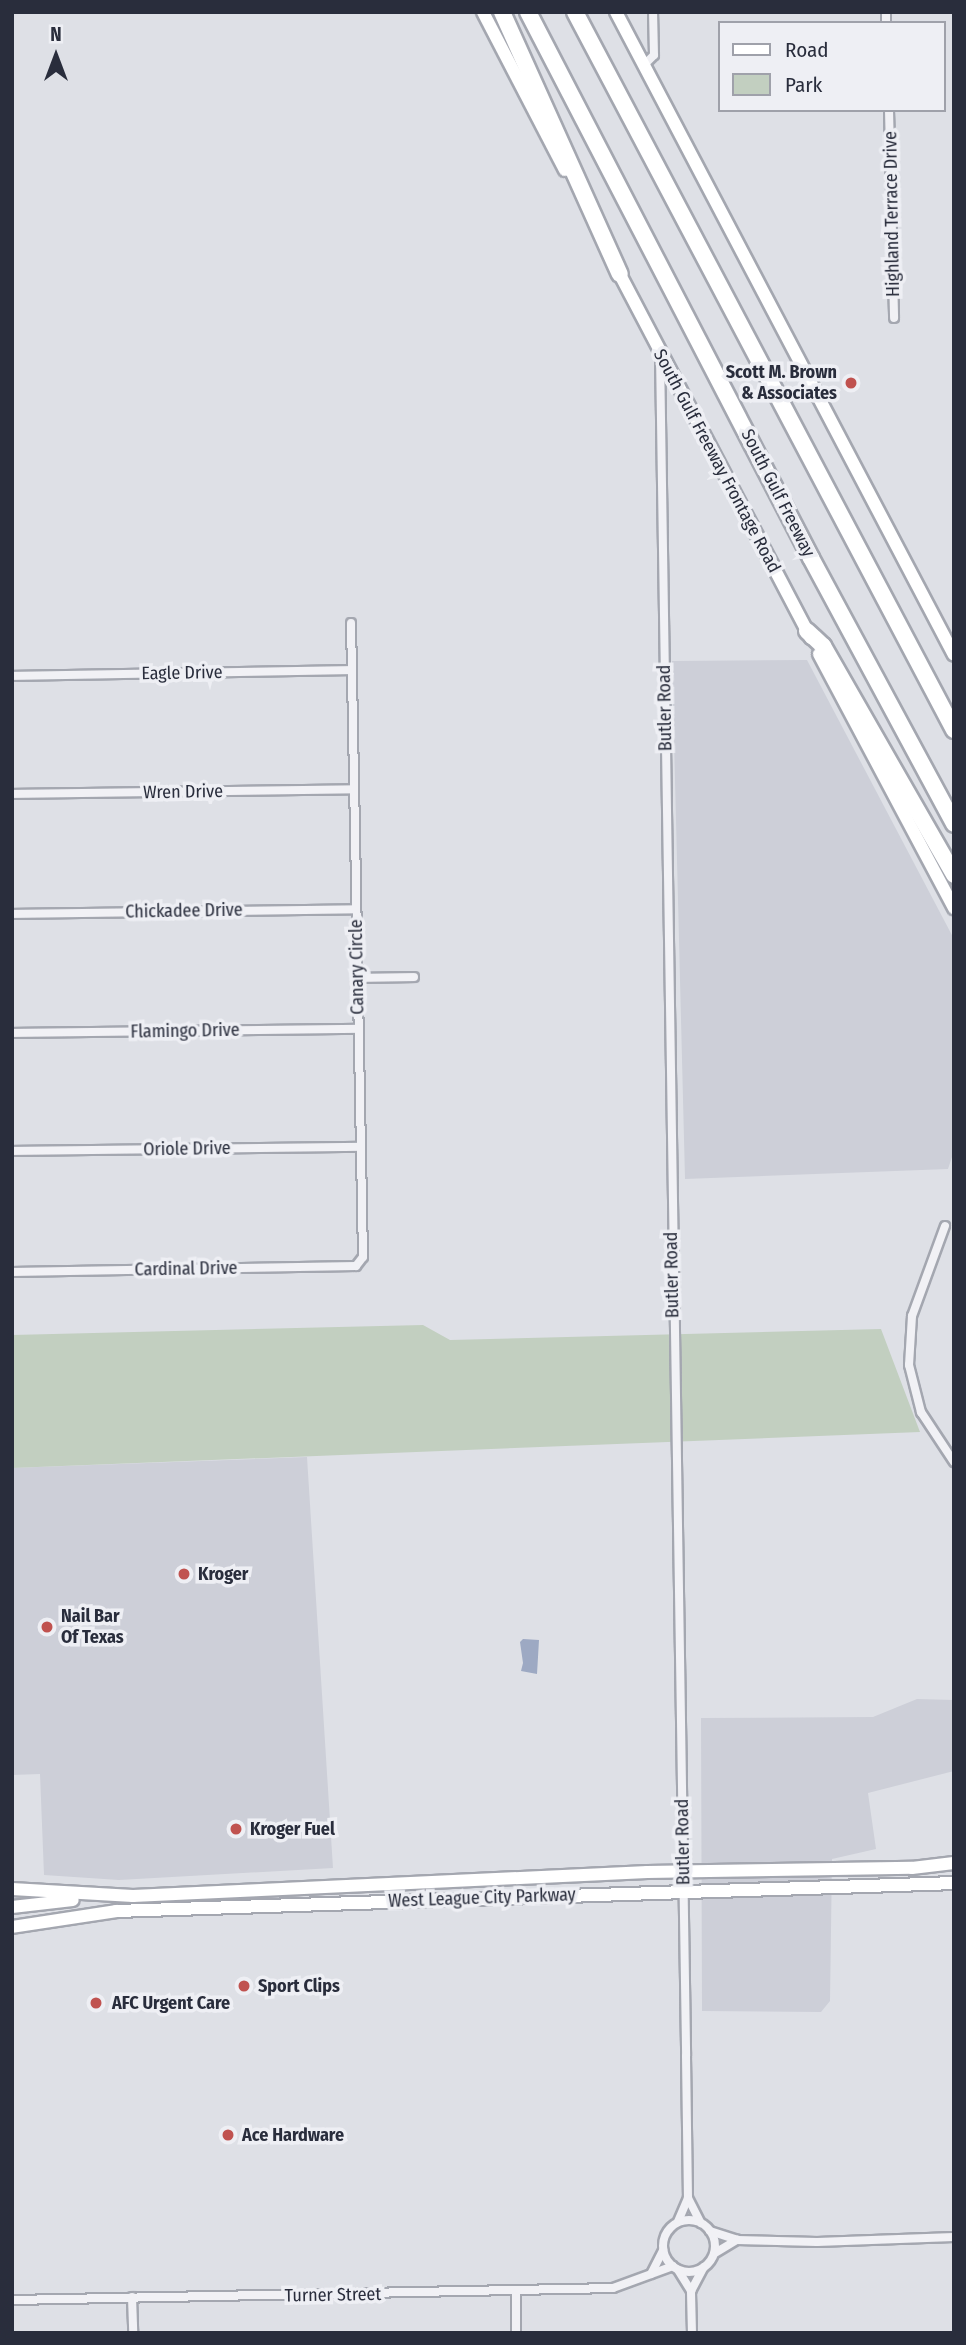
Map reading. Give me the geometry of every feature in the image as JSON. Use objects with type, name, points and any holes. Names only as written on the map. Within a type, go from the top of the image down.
[{"type":"highway","points":[[502,12],[620,274]]},
{"type":"highway","name":"South Gulf Freeway","points":[[528,12],[811,558],[954,824]]},
{"type":"highway","points":[[575,12],[954,730]]},
{"type":"highway","points":[[807,631],[823,646],[954,876]]},
{"type":"main road","name":"South Gulf Freeway Frontage Road","points":[[483,12],[954,908]]},
{"type":"main road","points":[[616,12],[954,655]]},
{"type":"main road","name":"West League City Parkway","points":[[12,1889],[133,1896],[478,1879],[912,1868],[954,1863]]},
{"type":"main road","points":[[478,1879],[478,1897]]},
{"type":"main road","name":"West League City Parkway","points":[[12,1927],[116,1911],[954,1883]]},
{"type":"main road","points":[[312,1905],[316,1887]]},
{"type":"main road","points":[[12,1907],[133,1896]]},
{"type":"street","points":[[644,65],[654,55],[653,12]]},
{"type":"street","name":"Highland Terrace Drive","points":[[889,112],[894,318]]},
{"type":"street","name":"Butler Road","points":[[660,351],[688,2198],[678,2222]]},
{"type":"street","name":"Canary Circle","points":[[351,623],[363,1257],[360,1264]]},
{"type":"street","name":"Eagle Drive","points":[[12,676],[351,670]]},
{"type":"street","name":"Wren Drive","points":[[12,794],[354,789]]},
{"type":"street","name":"Chickadee Drive","points":[[12,914],[356,909]]},
{"type":"street","points":[[358,978],[414,977]]},
{"type":"street","name":"Flamingo Drive","points":[[12,1033],[359,1028]]},
{"type":"street","name":"Oriole Drive","points":[[12,1151],[361,1147]]},
{"type":"street","points":[[945,1226],[912,1316],[909,1365],[921,1412],[954,1462]]},
{"type":"street","name":"Cardinal Drive","points":[[12,1272],[360,1264]]},
{"type":"street","name":"Butler Road","points":[[688,2198],[701,2223]]},
{"type":"street","points":[[651,2274],[663,2250],[666,2234],[678,2222],[701,2223],[710,2231],[737,2240],[817,2242],[954,2238]]},
{"type":"street","points":[[710,2231],[715,2253]]},
{"type":"street","points":[[692,2333],[691,2291],[715,2253],[737,2240]]},
{"type":"street","points":[[663,2250],[691,2291]]},
{"type":"street","points":[[676,2268],[688,2272],[705,2267]]},
{"type":"street","name":"Turner Street","points":[[12,2300],[613,2288],[676,2268]]},
{"type":"street","points":[[516,2292],[516,2333]]},
{"type":"street","points":[[132,2297],[133,2333]]},
{"type":"shaded area","points":[[807,660],[954,939],[954,1151],[948,1169],[685,1179],[672,661]]},
{"type":"shaded area","points":[[307,1457],[333,1868],[119,1880],[44,1875],[40,1774],[12,1775],[12,1468]]},
{"type":"shaded area","points":[[917,1699],[954,1700],[954,1771],[868,1793],[876,1849],[832,1859],[830,2001],[821,2012],[702,2011],[701,1718],[873,1717]]},
{"type":"green space","points":[[423,1325],[450,1340],[881,1329],[920,1432],[12,1468],[12,1335]]},
{"type":"water","points":[[523,1639],[539,1640],[537,1674],[521,1671],[523,1663],[520,1642]]},
{"type":"place","name":"Scott M. Brown & Associates","points":[[851,383]]},
{"type":"place","name":"Kroger","points":[[184,1574]]},
{"type":"place","name":"Nail Bar Of Texas","points":[[47,1627]]},
{"type":"place","name":"Kroger Fuel","points":[[236,1829]]},
{"type":"place","name":"Sport Clips","points":[[244,1986]]},
{"type":"place","name":"AFC Urgent Care","points":[[96,2003]]},
{"type":"place","name":"Ace Hardware","points":[[228,2135]]}]
